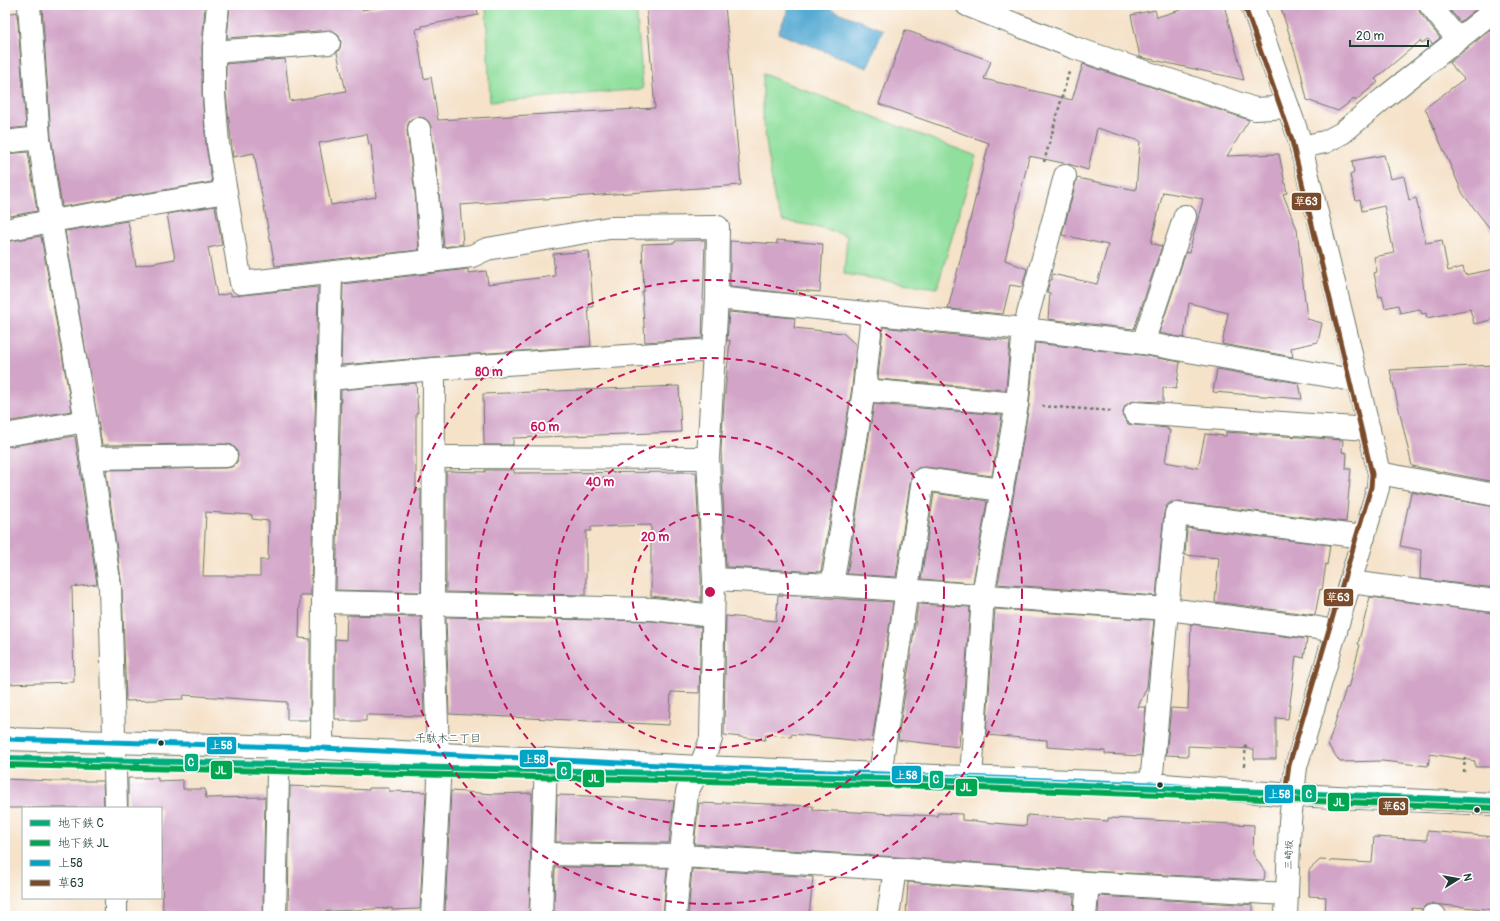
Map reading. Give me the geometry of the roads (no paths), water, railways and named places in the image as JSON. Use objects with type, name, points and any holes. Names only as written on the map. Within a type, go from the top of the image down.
[{"type":"street","points":[[29,5],[39,138],[51,221],[86,421],[110,586],[116,807]]},
{"type":"street","points":[[218,5],[214,52],[214,94],[218,144],[241,283],[432,262],[472,256],[487,249],[609,228],[718,227],[717,298],[708,458],[714,579],[712,616],[711,739],[700,767],[687,792],[675,916]]},
{"type":"street","points":[[967,5],[1076,48],[1255,109],[1288,107]]},
{"type":"street","name":"三崎坂","points":[[1252,5],[1301,147],[1379,473],[1378,488],[1296,767],[1292,795],[1286,916]]},
{"type":"street","points":[[1430,5],[1458,40]]},
{"type":"street","points":[[1301,147],[1325,142],[1342,133],[1495,10]]},
{"type":"street","points":[[214,52],[330,43]]},
{"type":"street","points":[[419,129],[427,192],[432,262]]},
{"type":"street","points":[[5,142],[39,138]]},
{"type":"street","points":[[971,778],[983,595],[1017,404],[1024,329],[1065,176]]},
{"type":"street","points":[[5,230],[226,192]]},
{"type":"street","points":[[1142,343],[1185,216]]},
{"type":"street","points":[[322,748],[323,602],[331,274]]},
{"type":"street","points":[[717,298],[1024,329],[1142,343],[1358,381]]},
{"type":"street","points":[[832,585],[864,390],[872,314]]},
{"type":"street","points":[[329,379],[434,369],[714,350]]},
{"type":"street","points":[[432,916],[439,782],[433,604],[434,369]]},
{"type":"street","points":[[864,390],[1017,404]]},
{"type":"street","points":[[1134,413],[1369,429]]},
{"type":"street","points":[[5,435],[86,421]]},
{"type":"street","points":[[91,458],[226,456]]},
{"type":"street","points":[[434,457],[708,458]]},
{"type":"street","points":[[1379,473],[1495,495]]},
{"type":"street","points":[[880,775],[923,479],[1002,490]]},
{"type":"street","points":[[1151,784],[1176,514],[1364,537]]},
{"type":"street","points":[[714,579],[832,585],[1168,608],[1318,628],[1336,632]]},
{"type":"street","points":[[1350,582],[1495,600]]},
{"type":"street","points":[[323,602],[653,609],[712,616]]},
{"type":"street","points":[[5,739],[115,741],[277,748],[322,748],[880,775],[1151,784],[1292,795],[1495,804]]},
{"type":"street","points":[[275,916],[278,774],[277,748]]},
{"type":"street","points":[[541,916],[546,759]]},
{"type":"street","points":[[544,854],[681,856],[1088,883],[1287,894]]},
{"type":"street","points":[[888,916],[895,869]]},
{"type":"street","points":[[1085,916],[1088,883]]},
{"type":"street","points":[[116,899],[116,916]]},
{"type":"water","points":[[790,5],[820,5],[883,30],[867,68],[778,33]]},
{"type":"metro line","name":"C","points":[[5,758],[927,779],[1495,801]]},
{"type":"metro line","name":"JL","points":[[5,765],[927,786],[1495,808]]},
{"type":"district","name":"千駄木二丁目","points":[[448,738]]}]
